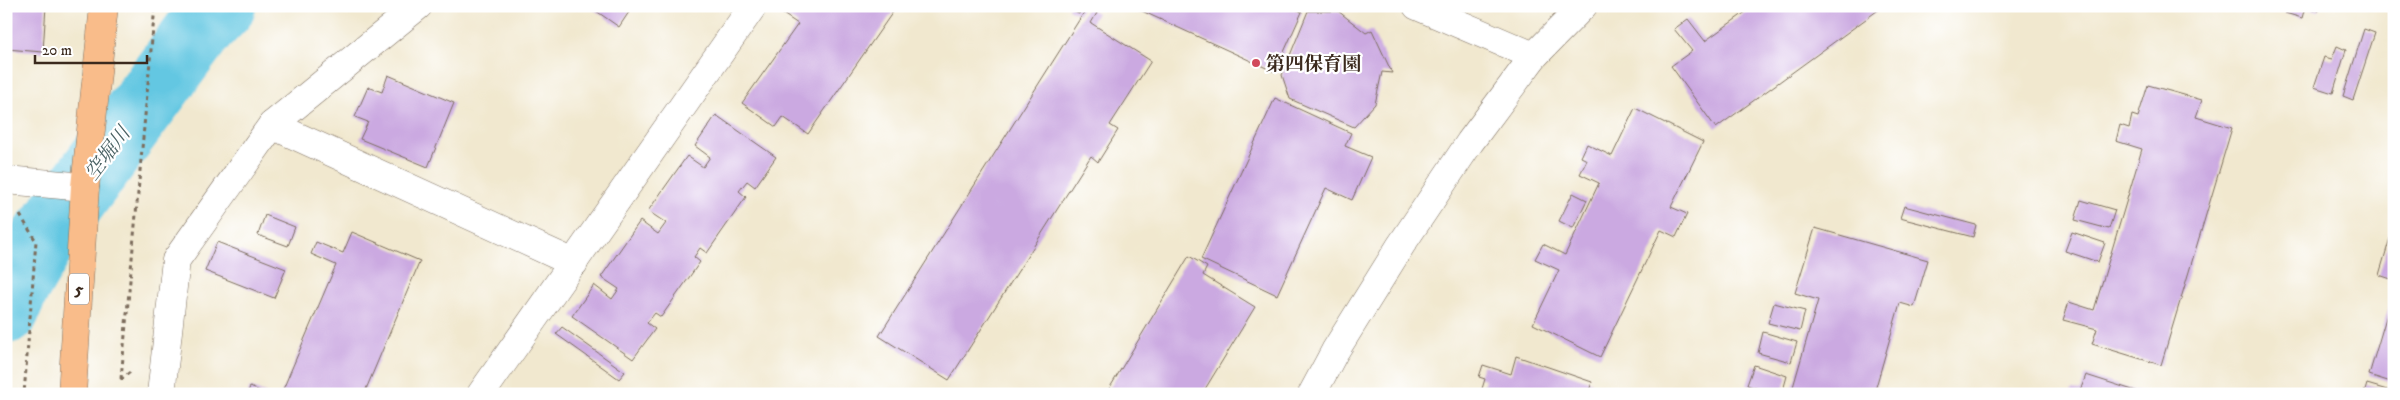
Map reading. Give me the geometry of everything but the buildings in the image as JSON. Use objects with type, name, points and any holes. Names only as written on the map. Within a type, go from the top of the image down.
[{"type":"main road","name":"5","points":[[72,394],[85,187],[104,6]]},
{"type":"street","points":[[161,394],[176,260],[272,125],[418,6]]},
{"type":"street","points":[[481,394],[753,6]]},
{"type":"street","points":[[1417,6],[1534,56]]},
{"type":"street","points":[[1312,394],[1335,351],[1401,245],[1470,142],[1534,56],[1583,6]]},
{"type":"street","points":[[272,125],[574,263]]},
{"type":"street","points":[[6,180],[85,187]]},
{"type":"path","points":[[121,380],[155,6]]},
{"type":"path","points":[[17,210],[36,241],[24,394]]},
{"type":"waterway","name":"空堀川","points":[[6,310],[14,290],[45,237],[199,30],[222,6]]},
{"type":"place","name":"第四保育園","points":[[1256,63]]}]
